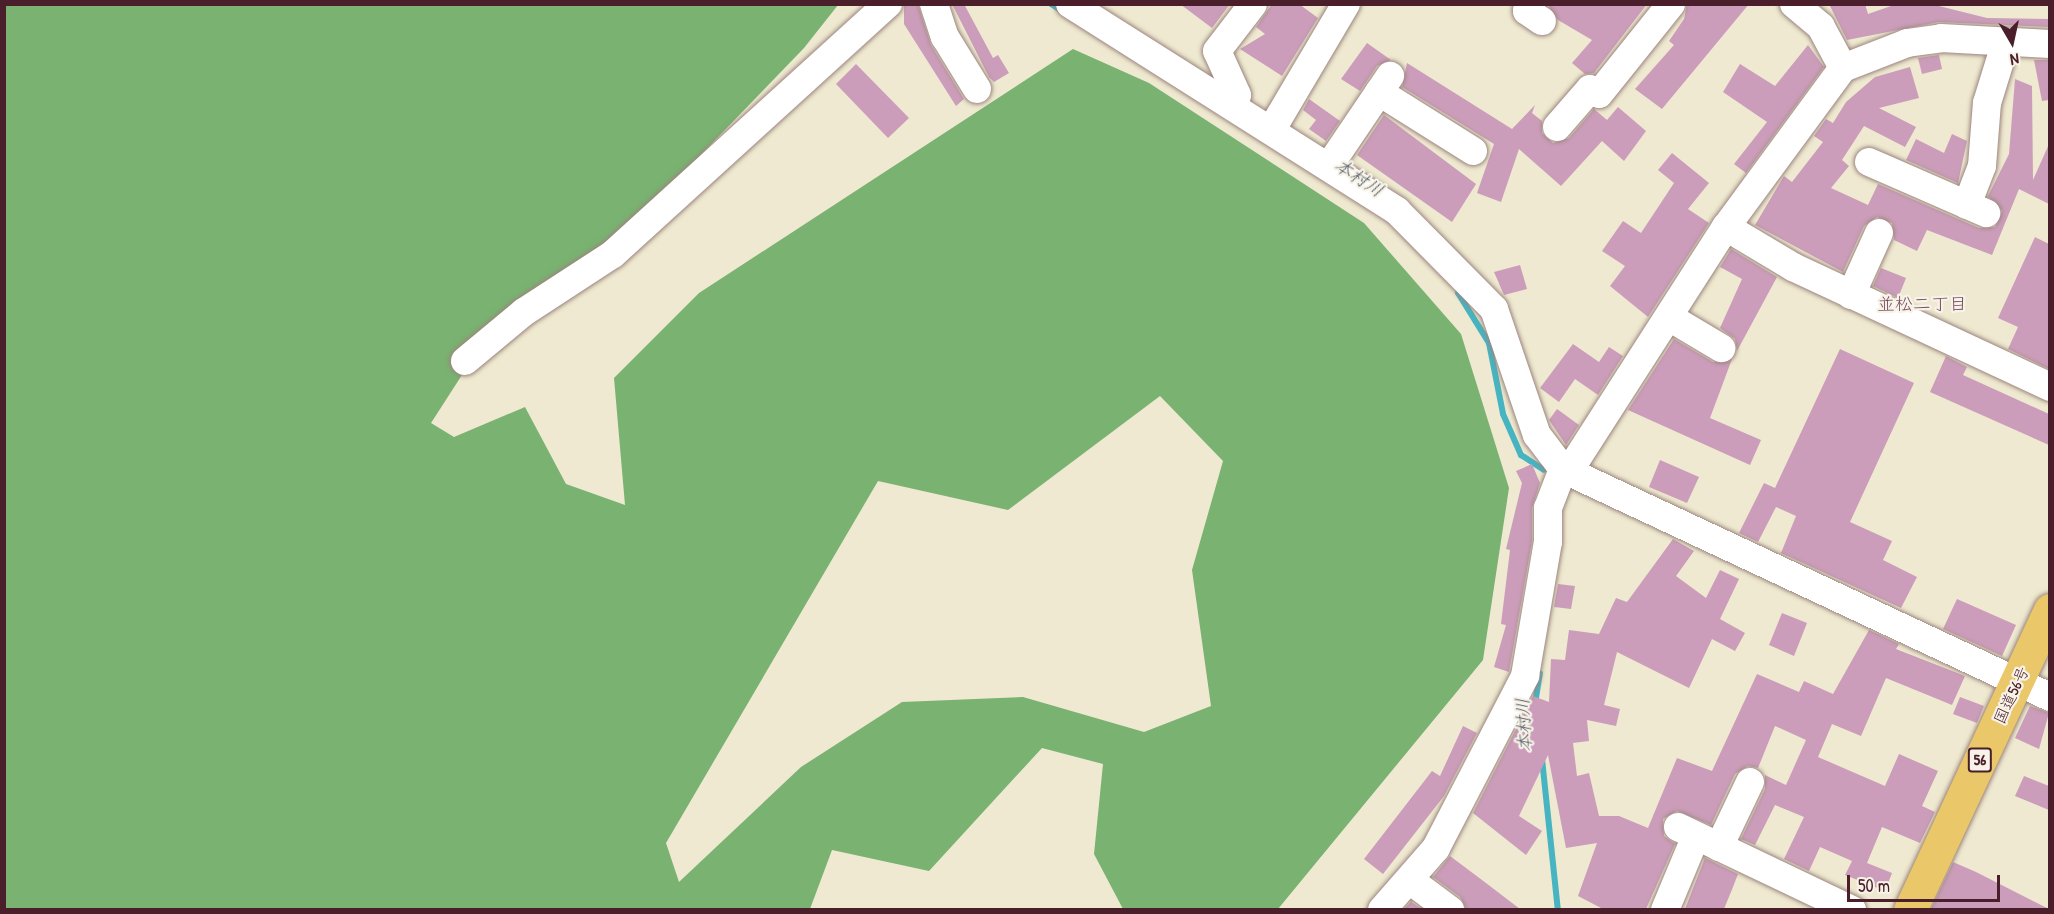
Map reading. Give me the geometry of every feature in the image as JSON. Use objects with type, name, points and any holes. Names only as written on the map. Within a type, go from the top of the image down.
[{"type":"highway","name":"国道56号","points":[[1910,909],[2049,610]]},
{"type":"street","points":[[465,361],[524,312],[613,254],[888,4]]},
{"type":"street","points":[[934,4],[945,37],[977,89]]},
{"type":"street","points":[[1070,4],[1272,129],[1397,211],[1494,309],[1537,435],[1567,468],[2049,697]]},
{"type":"street","points":[[1272,129],[1346,4]]},
{"type":"street","points":[[1557,127],[1590,89],[1606,101],[1659,33],[1671,4]]},
{"type":"street","points":[[1794,4],[1821,27],[1844,68]]},
{"type":"street","points":[[1232,104],[1237,95],[1217,51],[1251,5]]},
{"type":"street","points":[[1382,909],[1411,881],[1469,790],[1525,676],[1548,542],[1548,508],[1567,468],[1669,317],[1726,227],[1844,68],[1907,43],[1941,38],[2005,45],[2049,44]]},
{"type":"street","points":[[1870,160],[1976,209],[1982,166],[1995,138],[1987,103],[2005,45]]},
{"type":"street","points":[[1329,166],[1384,84],[1472,153]]},
{"type":"street","points":[[1726,227],[1851,294],[2049,387]]},
{"type":"street","points":[[1851,294],[1879,234]]},
{"type":"street","points":[[1669,317],[1721,348]]},
{"type":"street","points":[[1665,909],[1697,837],[1750,782]]},
{"type":"street","points":[[1697,837],[1852,909]]},
{"type":"street","points":[[1411,881],[1450,909]]},
{"type":"green space","points":[[5,5],[838,5],[804,48],[661,196],[480,347],[431,423],[454,437],[525,407],[566,484],[625,505],[614,378],[699,293],[1073,49],[1149,83],[1364,223],[1461,334],[1509,488],[1483,660],[1278,909],[1123,909],[1094,854],[1103,764],[1042,748],[929,871],[832,850],[810,909],[5,910]],"holes":[[[1160,396],[1223,461],[1192,570],[1211,706],[1144,732],[1023,697],[902,702],[801,767],[679,882],[666,843],[878,481],[1008,510]]]},
{"type":"building","points":[[904,4],[918,4],[931,45],[964,99],[956,106],[904,24]]},
{"type":"building","points":[[952,4],[964,4],[993,58],[998,55],[1009,73],[994,82],[989,77]]},
{"type":"building","points":[[1180,4],[1230,4],[1212,28]]},
{"type":"building","points":[[1272,4],[1299,4],[1318,18],[1282,76],[1240,49],[1265,34],[1256,27]]},
{"type":"building","points":[[1547,4],[1647,4],[1594,73],[1585,74],[1572,63],[1592,40],[1558,20]]},
{"type":"building","points":[[1687,4],[1749,4],[1662,109],[1635,89],[1674,45],[1669,41],[1684,19]]},
{"type":"building","points":[[1829,4],[1865,4],[1868,14],[1894,5],[1935,5],[1987,18],[2049,19],[2049,27],[1939,22],[1847,40]]},
{"type":"building","points":[[1367,43],[1391,60],[1377,66],[1360,91],[1341,79]]},
{"type":"building","points":[[1808,45],[1824,67],[1746,173],[1734,164],[1767,122],[1723,92],[1740,64],[1775,86]]},
{"type":"building","points":[[1939,55],[1942,69],[1922,74],[1918,58]]},
{"type":"building","points":[[2034,60],[2049,60],[2049,100],[2042,101]]},
{"type":"building","points":[[1407,63],[1512,129],[1535,105],[1532,113],[1542,121],[1542,133],[1553,143],[1569,138],[1594,109],[1607,120],[1618,107],[1646,131],[1624,161],[1602,141],[1561,186],[1519,149],[1501,202],[1477,193],[1494,144],[1402,87]]},
{"type":"building","points":[[856,64],[909,118],[888,138],[836,84]]},
{"type":"building","points":[[1910,67],[1919,98],[1879,108],[1916,127],[1905,147],[1864,126],[1842,160],[1849,166],[1831,188],[1868,205],[1878,184],[1979,228],[1995,227],[2002,211],[1988,196],[2009,154],[2015,79],[2032,86],[2033,180],[2049,144],[2049,204],[2019,189],[1992,255],[1927,230],[1917,251],[1894,240],[1892,223],[1877,217],[1864,226],[1843,272],[1755,225],[1784,176],[1792,182],[1823,142],[1814,136],[1826,119],[1833,123],[1846,102],[1875,77]]},
{"type":"building","points":[[1309,99],[1340,121],[1326,141],[1309,129],[1316,120],[1303,110]]},
{"type":"building","points":[[1384,115],[1476,184],[1452,222],[1357,155]]},
{"type":"building","points":[[1952,134],[1967,141],[1958,183],[1906,160],[1916,139],[1944,153]]},
{"type":"building","points":[[1672,153],[1709,183],[1688,209],[1709,223],[1648,317],[1610,286],[1625,266],[1602,251],[1623,221],[1641,233],[1674,183],[1658,170]]},
{"type":"building","points":[[2035,237],[2049,244],[2049,369],[2008,349],[2018,327],[1998,318]]},
{"type":"building","points":[[1731,249],[1777,277],[1737,351],[1735,339],[1720,328],[1742,279],[1720,267]]},
{"type":"building","points":[[1520,265],[1527,289],[1504,295],[1494,272]]},
{"type":"building","points":[[1881,268],[1906,278],[1898,298],[1873,286]]},
{"type":"building","points":[[1674,339],[1713,362],[1732,359],[1710,418],[1761,440],[1750,465],[1628,410]]},
{"type":"building","points":[[1573,344],[1599,362],[1609,347],[1623,356],[1598,395],[1575,379],[1559,402],[1540,388]]},
{"type":"building","points":[[1840,349],[1914,383],[1850,522],[1892,541],[1883,560],[1917,577],[1901,608],[1781,553],[1796,516],[1776,507],[1758,542],[1739,533],[1764,483],[1775,488]]},
{"type":"building","points":[[1946,356],[1967,367],[1963,375],[2049,414],[2049,445],[1930,392]]},
{"type":"building","points":[[1557,409],[1579,425],[1566,445],[1549,420]]},
{"type":"building","points":[[1660,460],[1699,477],[1687,503],[1649,487]]},
{"type":"building","points":[[1532,464],[1540,483],[1532,508],[1532,541],[1509,672],[1494,667],[1506,625],[1501,624],[1510,550],[1506,549],[1522,483],[1516,471]]},
{"type":"building","points":[[1673,539],[1694,551],[1676,576],[1706,598],[1720,570],[1739,579],[1720,619],[1745,633],[1735,651],[1712,639],[1689,688],[1617,652],[1604,705],[1620,709],[1616,726],[1587,720],[1589,741],[1573,743],[1577,776],[1589,773],[1599,816],[1619,816],[1648,828],[1677,758],[1712,771],[1757,674],[1799,692],[1804,681],[1833,694],[1869,630],[1899,644],[1896,649],[1965,676],[1952,705],[1886,678],[1861,736],[1832,724],[1818,757],[1885,786],[1899,754],[1938,771],[1922,806],[1935,812],[1920,843],[1882,827],[1867,863],[1892,873],[1885,891],[1845,875],[1852,861],[1820,847],[1809,871],[1784,859],[1804,817],[1775,805],[1755,845],[1741,839],[1765,789],[1765,775],[1786,785],[1806,740],[1775,726],[1758,768],[1748,766],[1735,774],[1711,825],[1677,811],[1663,819],[1664,836],[1675,844],[1646,909],[1603,909],[1578,896],[1597,843],[1566,848],[1548,755],[1519,816],[1542,831],[1526,855],[1473,813],[1533,696],[1549,702],[1551,659],[1565,660],[1569,630],[1599,634],[1616,598],[1627,602]]},
{"type":"building","points":[[1558,584],[1575,586],[1571,609],[1554,607]]},
{"type":"building","points":[[1957,599],[2016,625],[2002,656],[1943,629]]},
{"type":"building","points":[[1782,613],[1807,623],[1794,656],[1769,645]]},
{"type":"building","points":[[1960,697],[1984,706],[1977,723],[1953,714]]},
{"type":"building","points":[[2030,706],[2049,713],[2039,749],[2015,738]]},
{"type":"building","points":[[1463,726],[1477,733],[1444,796],[1383,874],[1364,859],[1432,771],[1440,776]]},
{"type":"building","points":[[2024,776],[2049,786],[2049,810],[2015,796]]},
{"type":"building","points":[[1450,856],[1520,909],[1466,909],[1460,897],[1433,877]]},
{"type":"building","points":[[1705,858],[1738,874],[1733,887],[1724,909],[1685,909]]},
{"type":"building","points":[[1953,862],[1976,872],[2049,909],[1931,909]]},
{"type":"building","points":[[1411,902],[1422,909],[1404,909]]},
{"type":"waterway","name":"本村川","points":[[1051,4],[1064,12]]},
{"type":"waterway","name":"本村川","points":[[1458,293],[1489,343],[1503,414],[1521,455],[1544,470]]},
{"type":"waterway","name":"本村川","points":[[1535,704],[1540,673]]},
{"type":"waterway","name":"本村川","points":[[1542,759],[1558,910]]},
{"type":"district","name":"並松二丁目","points":[[1922,304]]}]
